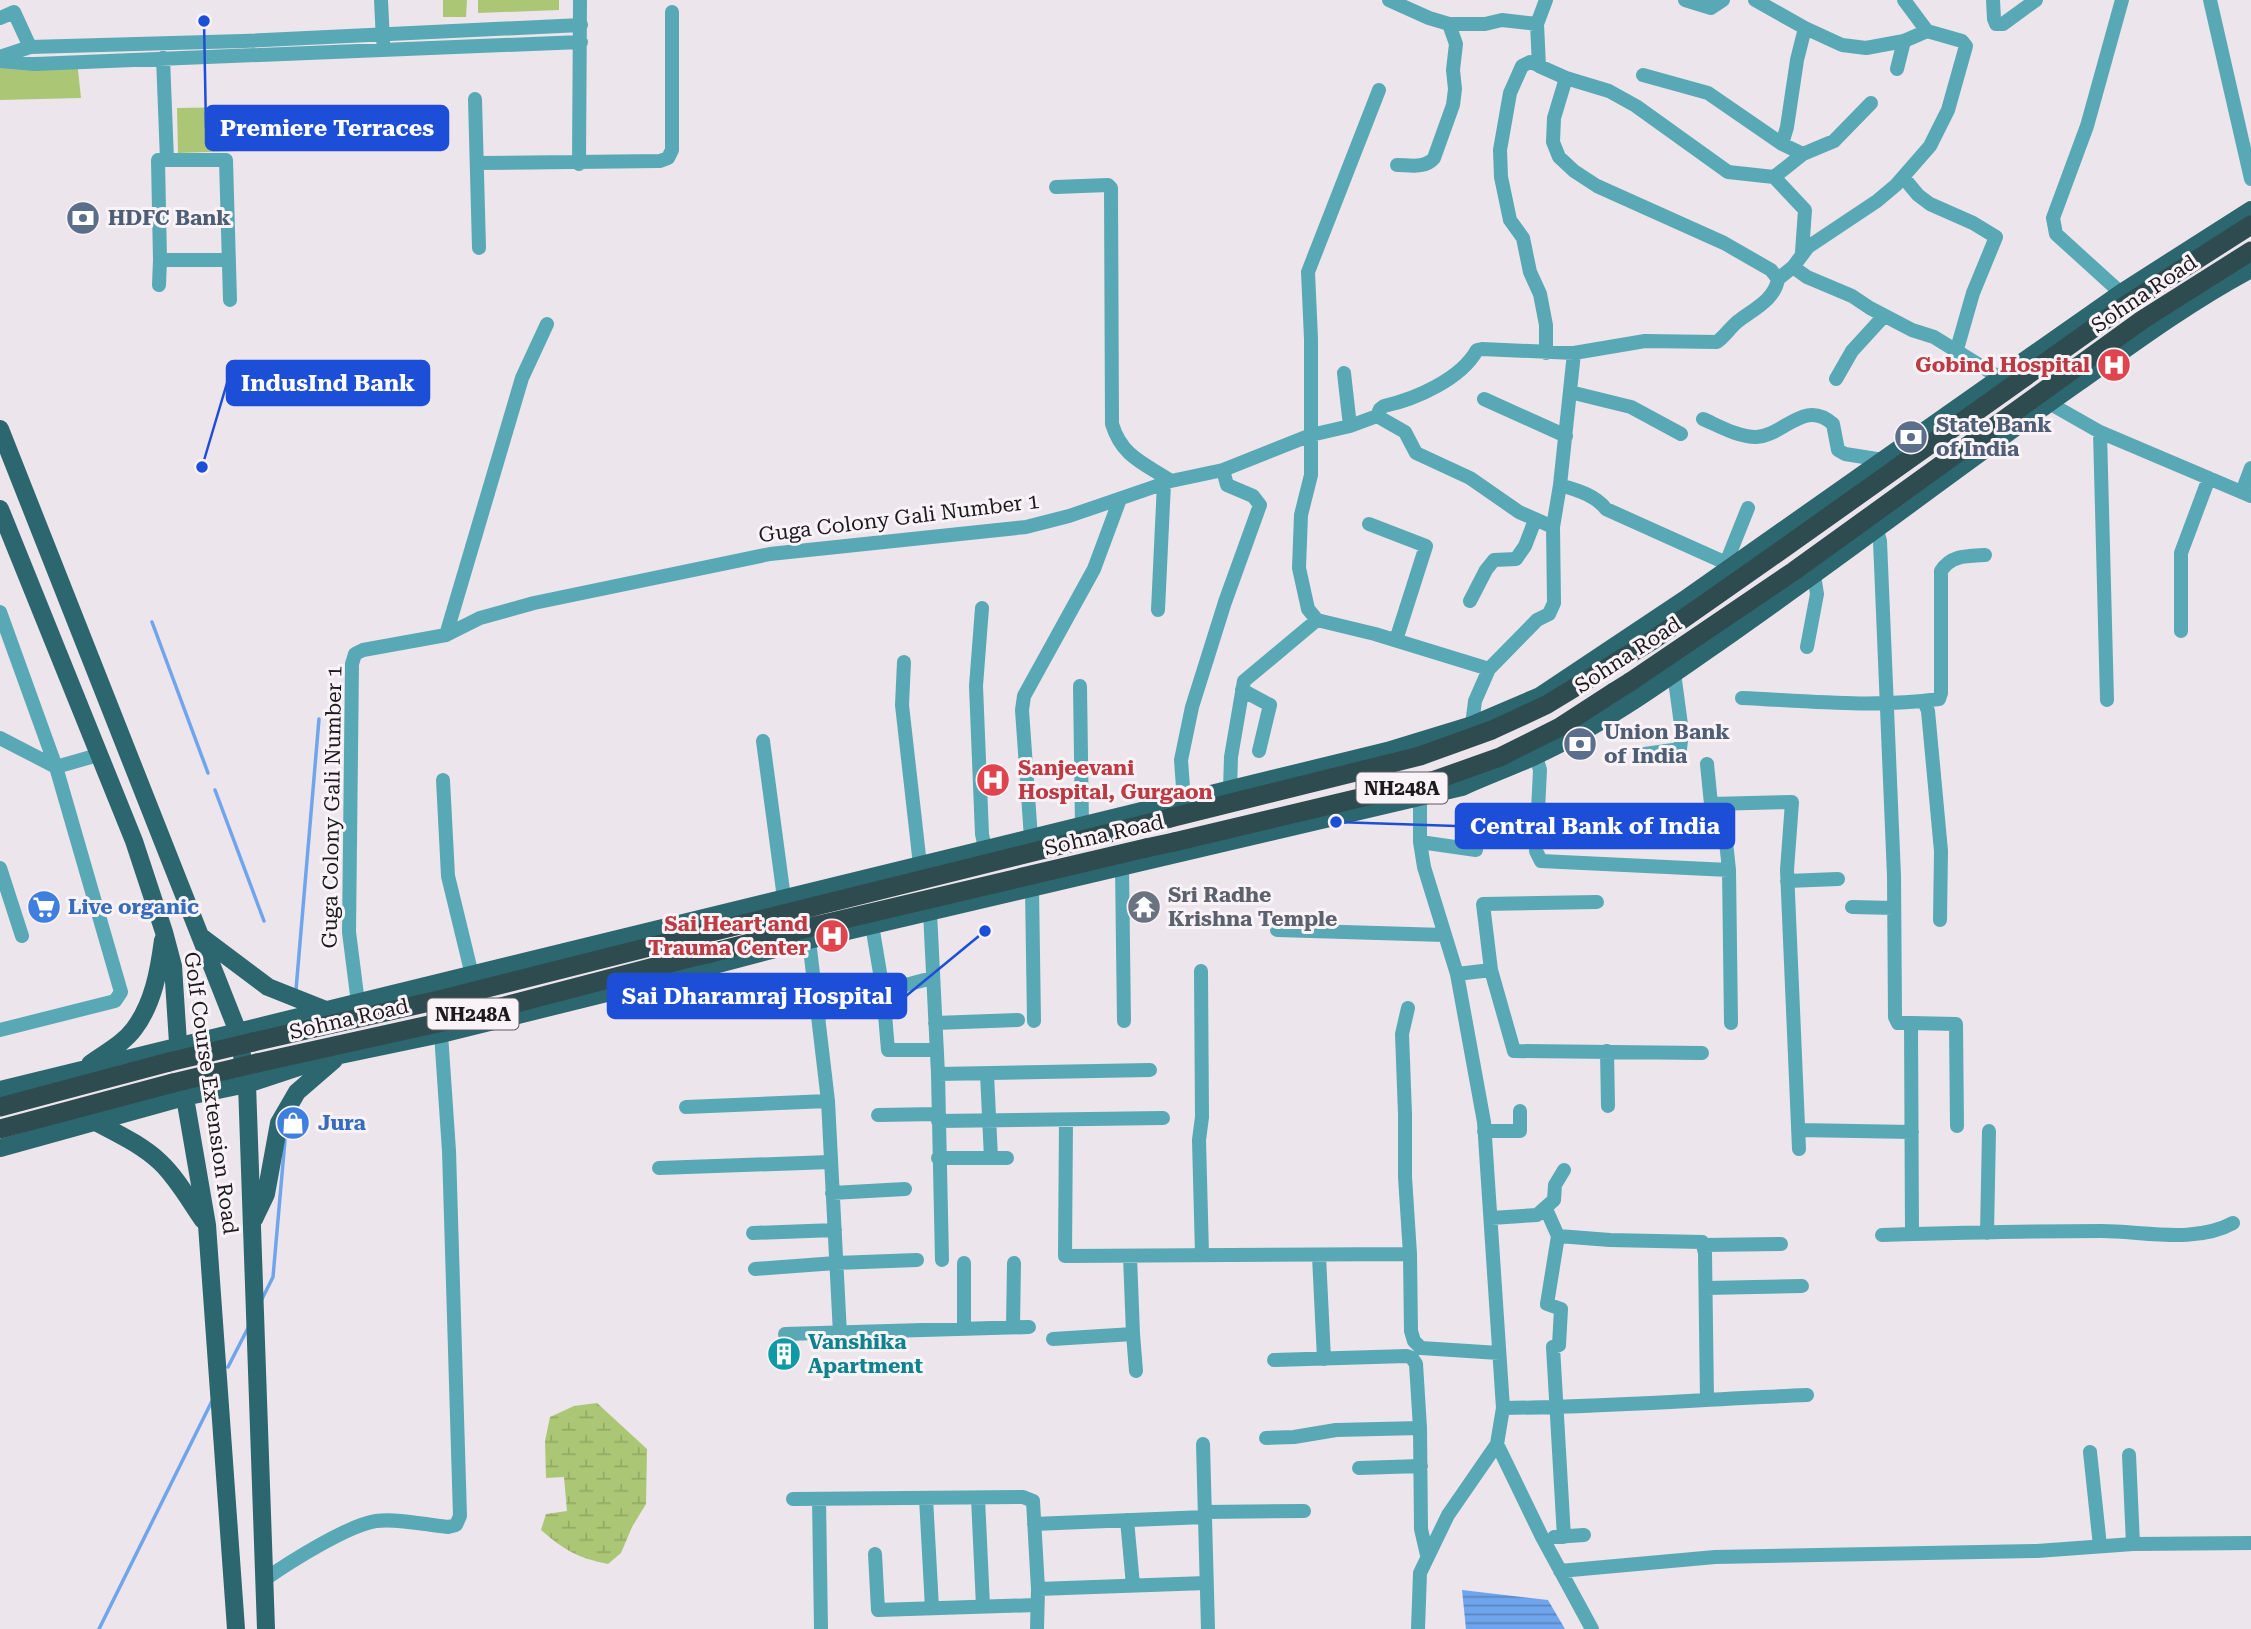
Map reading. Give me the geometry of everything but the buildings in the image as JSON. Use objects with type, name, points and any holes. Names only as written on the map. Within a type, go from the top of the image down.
[{"type":"highway","name":"Sohna Road","points":[[3,1100],[246,1037],[443,999],[693,931],[1147,817],[1170,818],[1420,756],[1492,730],[1546,705],[1608,662],[1653,640],[2129,303],[2251,225]]},
{"type":"highway","name":"Sohna Road","points":[[7,1127],[179,1090],[257,1063],[447,1021],[698,960],[815,926],[1161,849],[1448,776],[1500,757],[1625,692],[2142,320],[2251,251]]},
{"type":"main road","points":[[246,1037],[326,1010],[472,975],[693,931],[784,898],[1082,826],[1147,817],[1184,801],[1399,748],[1472,725],[1608,662],[1728,565],[1884,460],[2121,293],[2251,211]]},
{"type":"main road","points":[[0,1148],[94,1121],[179,1090],[247,1084],[340,1055],[441,1034],[698,960],[809,940],[1122,867],[1161,849],[1462,787],[1536,756],[1585,730],[1625,692],[1674,673],[1814,575],[1876,527],[2049,403],[2211,292],[2251,268]]},
{"type":"main road","name":"Golf Course Extension Road","points":[[0,429],[200,936],[246,1037],[266,1629]]},
{"type":"main road","name":"Golf Course Extension Road","points":[[0,509],[134,841],[173,967],[173,1055],[207,1226],[236,1629]]},
{"type":"main road","points":[[1608,662],[1625,692]]},
{"type":"main road","points":[[1147,817],[1161,849]]},
{"type":"main road","points":[[693,931],[698,960]]},
{"type":"main road","points":[[78,1071],[120,1043],[134,1029],[158,977],[164,932]]},
{"type":"main road","points":[[200,936],[268,987],[326,1010]]},
{"type":"main road","points":[[3,1100],[78,1071],[173,1055]]},
{"type":"main road","points":[[253,1222],[266,1194],[279,1124],[297,1092],[340,1055]]},
{"type":"main road","points":[[94,1121],[159,1161],[174,1177],[207,1226]]},
{"type":"street","points":[[381,0],[383,49]]},
{"type":"street","points":[[579,164],[580,0]]},
{"type":"street","points":[[1389,0],[1449,24],[1485,24],[1502,20],[1537,24]]},
{"type":"street","points":[[1538,65],[1537,24],[1546,0]]},
{"type":"street","points":[[1685,0],[1711,8],[1723,0]]},
{"type":"street","points":[[1755,0],[1805,29],[1842,45],[1866,48],[1904,41],[1927,31]]},
{"type":"street","points":[[1904,0],[1927,31],[1962,41],[1966,46],[1942,124],[1930,146],[1903,177],[1877,201],[1802,252],[1793,267],[1808,277],[1852,296],[1884,316],[1957,349],[2000,378]]},
{"type":"street","points":[[1993,0],[1996,24],[2003,24],[2036,0]]},
{"type":"street","points":[[2121,293],[2056,234],[2053,218],[2087,126],[2122,0]]},
{"type":"street","points":[[2210,0],[2251,179]]},
{"type":"street","points":[[0,18],[14,12],[30,47]]},
{"type":"street","points":[[477,163],[579,164],[660,161],[668,158],[673,150],[672,12]]},
{"type":"street","points":[[1397,165],[1430,163],[1453,105],[1456,44],[1449,24]]},
{"type":"street","points":[[0,59],[30,47],[581,25]]},
{"type":"street","points":[[1782,144],[1805,29]]},
{"type":"street","points":[[1896,69],[1904,41]]},
{"type":"street","points":[[0,59],[34,64],[581,42]]},
{"type":"street","points":[[163,58],[167,160]]},
{"type":"street","points":[[1546,353],[1546,326],[1540,294],[1530,272],[1523,238],[1509,215],[1501,177],[1500,150],[1510,93],[1522,66],[1530,62],[1566,78],[1609,91],[1636,106],[1728,172],[1774,177],[1805,210],[1802,252]]},
{"type":"street","points":[[1643,75],[1708,93],[1782,144],[1803,154]]},
{"type":"street","points":[[1566,78],[1554,118],[1553,142],[1559,157],[1574,172],[1597,186],[1724,243],[1771,270],[1778,279]]},
{"type":"street","points":[[1378,90],[1308,272],[1311,475],[1301,515],[1299,568],[1308,609],[1317,620],[1396,640],[1489,669]]},
{"type":"street","points":[[475,99],[479,248]]},
{"type":"street","points":[[1774,177],[1803,154],[1834,141],[1871,103]]},
{"type":"street","points":[[159,285],[158,160],[226,160],[230,300]]},
{"type":"street","points":[[1903,177],[1918,195],[1930,204],[1973,223],[1996,237],[1973,293],[1957,349]]},
{"type":"street","points":[[1056,187],[1100,184],[1111,188],[1112,424],[1116,438],[1124,450],[1168,482],[1158,610]]},
{"type":"street","points":[[160,260],[227,260]]},
{"type":"street","name":"Guga Colony Gali Number 1","points":[[358,1003],[349,932],[352,664],[355,654],[363,650],[446,635],[480,618],[534,603],[756,557],[1008,530],[1069,516],[1168,482],[1223,470],[1311,435],[1350,426],[1377,416],[1384,406],[1420,396],[1469,364],[1477,351],[1574,353],[1645,341],[1717,342],[1736,323],[1765,303],[1778,279],[1793,267]]},
{"type":"street","points":[[1836,379],[1852,351],[1884,316]]},
{"type":"street","points":[[446,635],[523,378],[547,324]]},
{"type":"street","points":[[1472,725],[1475,701],[1489,669],[1537,620],[1549,614],[1554,603],[1553,527],[1574,353]]},
{"type":"street","points":[[1344,373],[1350,426]]},
{"type":"street","points":[[1570,392],[1631,407],[1681,433]]},
{"type":"street","points":[[1484,399],[1566,436]]},
{"type":"street","points":[[2049,403],[2100,432],[2246,494],[2251,468]]},
{"type":"street","points":[[1377,416],[1405,432],[1416,453],[1470,478],[1519,512],[1553,527]]},
{"type":"street","points":[[1703,418],[1729,431],[1759,437],[1779,429],[1793,419],[1810,416],[1824,418],[1833,425],[1838,450],[1845,454],[1884,460]]},
{"type":"street","points":[[2100,432],[2107,700]]},
{"type":"street","points":[[1184,801],[1181,760],[1192,708],[1260,505],[1254,496],[1227,485],[1223,470]]},
{"type":"street","points":[[2181,631],[2180,553],[2209,478]]},
{"type":"street","points":[[1560,485],[1580,491],[1601,502],[1606,509],[1728,565],[1748,508]]},
{"type":"street","points":[[1031,838],[1022,710],[1024,696],[1094,569],[1119,499]]},
{"type":"street","points":[[1469,601],[1494,561],[1516,559],[1525,546],[1535,520]]},
{"type":"street","points":[[1369,524],[1426,546],[1396,640]]},
{"type":"street","points":[[1876,527],[1880,541],[1888,702],[1895,1017],[1898,1023],[1956,1024],[1958,1126]]},
{"type":"street","points":[[1742,698],[1812,702],[1939,699],[1941,571],[1946,562],[1955,558],[1985,555]]},
{"type":"street","points":[[1807,648],[1817,594],[1814,575]]},
{"type":"street","points":[[982,608],[976,686],[982,834],[985,849]]},
{"type":"street","points":[[0,612],[56,767],[121,992],[115,1001],[0,1030]]},
{"type":"street","points":[[1230,790],[1231,757],[1244,681],[1317,620]]},
{"type":"street","points":[[904,662],[902,705],[920,865]]},
{"type":"street","points":[[1645,754],[1680,749],[1682,732],[1674,673]]},
{"type":"street","points":[[1080,687],[1082,826]]},
{"type":"street","points":[[1242,690],[1270,705],[1259,751]]},
{"type":"street","points":[[1924,701],[1928,711],[1941,851],[1940,920]]},
{"type":"street","points":[[0,738],[56,767],[98,755]]},
{"type":"street","points":[[764,741],[784,898]]},
{"type":"street","points":[[1536,756],[1540,770],[1536,851],[1541,861],[1728,870]]},
{"type":"street","points":[[1706,764],[1711,804],[1792,802],[1787,881],[1799,1149]]},
{"type":"street","points":[[443,780],[448,876],[472,975]]},
{"type":"street","points":[[1418,1629],[1420,1573],[1427,1555],[1468,1483],[1497,1444],[1503,1408],[1484,1131],[1457,974],[1427,880],[1420,842],[1420,796]]},
{"type":"street","points":[[1723,804],[1728,870],[1731,1023]]},
{"type":"street","points":[[1420,842],[1476,850]]},
{"type":"street","points":[[1122,867],[1124,1021]]},
{"type":"street","points":[[0,869],[22,936]]},
{"type":"street","points":[[1787,881],[1838,879]]},
{"type":"street","points":[[1032,888],[1034,1021]]},
{"type":"street","points":[[1597,902],[1483,904],[1491,970],[1515,1052],[1702,1053]]},
{"type":"street","points":[[1852,907],[1894,908]]},
{"type":"street","points":[[930,912],[938,1074],[942,1260]]},
{"type":"street","points":[[872,925],[883,991],[888,1050],[937,1050]]},
{"type":"street","points":[[1277,930],[1444,935]]},
{"type":"street","points":[[809,940],[828,1101],[840,1334]]},
{"type":"street","points":[[1457,974],[1491,970]]},
{"type":"street","points":[[1201,971],[1202,1117],[1199,1140],[1202,1254]]},
{"type":"street","points":[[818,1015],[883,991],[932,978]]},
{"type":"street","points":[[1408,1008],[1402,1034],[1405,1177],[1413,1340],[1421,1348],[1499,1353]]},
{"type":"street","points":[[935,1023],[1018,1020]]},
{"type":"street","points":[[1911,1023],[1912,1234]]},
{"type":"street","points":[[264,1580],[313,1550],[376,1521],[448,1527],[456,1525],[460,1516],[449,1152],[441,1034]]},
{"type":"street","points":[[1607,1051],[1608,1106]]},
{"type":"street","points":[[938,1074],[1150,1070]]},
{"type":"street","points":[[987,1074],[991,1158]]},
{"type":"street","points":[[686,1107],[828,1101]]},
{"type":"street","points":[[1484,1131],[1520,1131],[1520,1111]]},
{"type":"street","points":[[878,1115],[989,1122],[1163,1118]]},
{"type":"street","points":[[1066,1120],[1065,1256],[1410,1254]]},
{"type":"street","points":[[1798,1130],[1912,1132]]},
{"type":"street","points":[[1987,1233],[1989,1131]]},
{"type":"street","points":[[938,1158],[1007,1158]]},
{"type":"street","points":[[659,1168],[830,1162]]},
{"type":"street","points":[[1491,1218],[1537,1215],[1554,1200],[1555,1185],[1564,1170]]},
{"type":"street","points":[[832,1193],[905,1189]]},
{"type":"street","points":[[1546,1209],[1558,1236],[1547,1304],[1561,1309],[1559,1345],[1553,1347],[1564,1537]]},
{"type":"street","points":[[1882,1235],[2101,1231],[2187,1234],[2224,1228],[2233,1223]]},
{"type":"street","points":[[753,1233],[835,1230]]},
{"type":"street","points":[[1558,1236],[1610,1240],[1700,1240],[1703,1245],[1706,1288],[1706,1399]]},
{"type":"street","points":[[1703,1245],[1781,1244]]},
{"type":"street","points":[[1130,1255],[1136,1371]]},
{"type":"street","points":[[1319,1256],[1324,1359]]},
{"type":"street","points":[[755,1269],[836,1262],[917,1260]]},
{"type":"street","points":[[964,1263],[964,1329]]},
{"type":"street","points":[[1013,1328],[1014,1264]]},
{"type":"street","points":[[1706,1288],[1802,1286]]},
{"type":"street","points":[[785,1334],[1029,1327]]},
{"type":"street","points":[[1053,1339],[1133,1334]]},
{"type":"street","points":[[1274,1360],[1412,1358],[1416,1364],[1420,1428],[1421,1529],[1427,1555]]},
{"type":"street","points":[[1503,1408],[1807,1395]]},
{"type":"street","points":[[1266,1438],[1294,1437],[1336,1430],[1420,1428]]},
{"type":"street","points":[[1203,1444],[1208,1629]]},
{"type":"street","points":[[1497,1444],[1542,1537],[1592,1629]]},
{"type":"street","points":[[2090,1452],[2100,1546]]},
{"type":"street","points":[[2129,1455],[2133,1544]]},
{"type":"street","points":[[1359,1468],[1421,1466]]},
{"type":"street","points":[[978,1497],[983,1606]]},
{"type":"street","points":[[793,1499],[1023,1497],[1033,1501],[1038,1589],[1037,1629]]},
{"type":"street","points":[[926,1498],[932,1608]]},
{"type":"street","points":[[819,1499],[821,1629]]},
{"type":"street","points":[[1034,1524],[1304,1511]]},
{"type":"street","points":[[1127,1520],[1133,1585]]},
{"type":"street","points":[[1542,1537],[1584,1535]]},
{"type":"street","points":[[1560,1571],[1714,1557],[2037,1551],[2133,1544],[2251,1543]]},
{"type":"street","points":[[875,1554],[878,1610],[1036,1605]]},
{"type":"street","points":[[1038,1589],[1206,1583]]},
{"type":"green space","points":[[443,0],[467,0],[466,17],[443,17]]},
{"type":"green space","points":[[478,0],[559,0],[559,10],[478,13]]},
{"type":"green space","points":[[77,61],[81,98],[0,100],[0,64]]},
{"type":"green space","points":[[236,107],[237,151],[178,153],[177,108]]},
{"type":"green space","points":[[597,1403],[647,1449],[646,1504],[621,1553],[608,1564],[572,1552],[541,1530],[546,1514],[567,1511],[564,1477],[546,1478],[545,1441],[550,1417],[574,1406]]},
{"type":"water","points":[[1462,1590],[1548,1600],[1565,1629],[1466,1629]]},
{"type":"waterway","points":[[152,622],[208,773]]},
{"type":"waterway","points":[[296,990],[319,719]]},
{"type":"waterway","points":[[215,790],[264,921]]},
{"type":"waterway","points":[[261,1301],[273,1277],[285,1140]]},
{"type":"waterway","points":[[228,1367],[249,1326]]},
{"type":"waterway","points":[[99,1629],[212,1401]]},
{"type":"place","name":"Premiere Terraces","points":[[204,21]]},
{"type":"place","name":"HDFC Bank","points":[[83,218]]},
{"type":"place","name":"Gobind Hospital","points":[[2114,365]]},
{"type":"place","name":"State Bank of India","points":[[1911,437]]},
{"type":"place","name":"IndusInd Bank","points":[[202,467]]},
{"type":"place","name":"Union Bank of India","points":[[1580,744]]},
{"type":"place","name":"Sanjeevani Hospital, Gurgaon","points":[[993,780]]},
{"type":"place","name":"Central Bank of India","points":[[1336,822]]},
{"type":"place","name":"Live organic","points":[[44,907]]},
{"type":"place","name":"Sri Radhe Krishna Temple","points":[[1144,907]]},
{"type":"place","name":"Sai Dharamraj Hospital","points":[[985,931]]},
{"type":"place","name":"Sai Heart and Trauma Center","points":[[832,936]]},
{"type":"place","name":"Jura","points":[[293,1123]]},
{"type":"place","name":"Vanshika Apartment","points":[[784,1354]]}]
